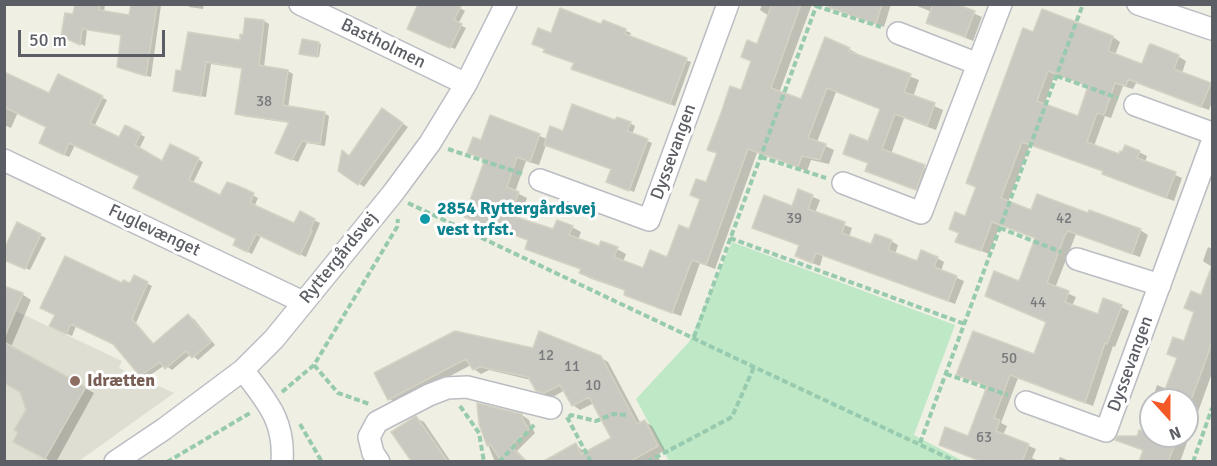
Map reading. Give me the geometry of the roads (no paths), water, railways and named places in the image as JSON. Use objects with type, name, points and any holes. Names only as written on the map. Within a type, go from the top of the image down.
[{"type":"street","name":"Bastholmen","points":[[300,4],[466,84]]},
{"type":"street","name":"Ryttergårdsvej","points":[[116,462],[243,370],[274,339],[303,302],[398,196],[466,84],[506,4]]},
{"type":"street","points":[[843,183],[921,213],[1001,4]]},
{"type":"street","points":[[1138,4],[1212,29]]},
{"type":"street","name":"Dyssevangen","points":[[540,180],[649,219],[723,6]]},
{"type":"street","points":[[898,33],[978,64]]},
{"type":"street","points":[[1135,105],[1212,133]]},
{"type":"street","name":"Dyssevangen","points":[[1026,402],[1106,431],[1212,142]]},
{"type":"street","name":"Fuglevænget","points":[[4,160],[303,302]]},
{"type":"street","points":[[1077,259],[1160,285]]},
{"type":"street","points":[[243,370],[278,399],[278,423],[283,443],[282,462]]},
{"type":"street","points":[[380,462],[373,453],[369,438],[377,422],[447,388],[467,387],[559,413]]},
{"type":"place","name":"2854 Ryttergårdsvej vest trfst.","points":[[425,219]]},
{"type":"place","name":"Idrætten","points":[[75,381]]}]
